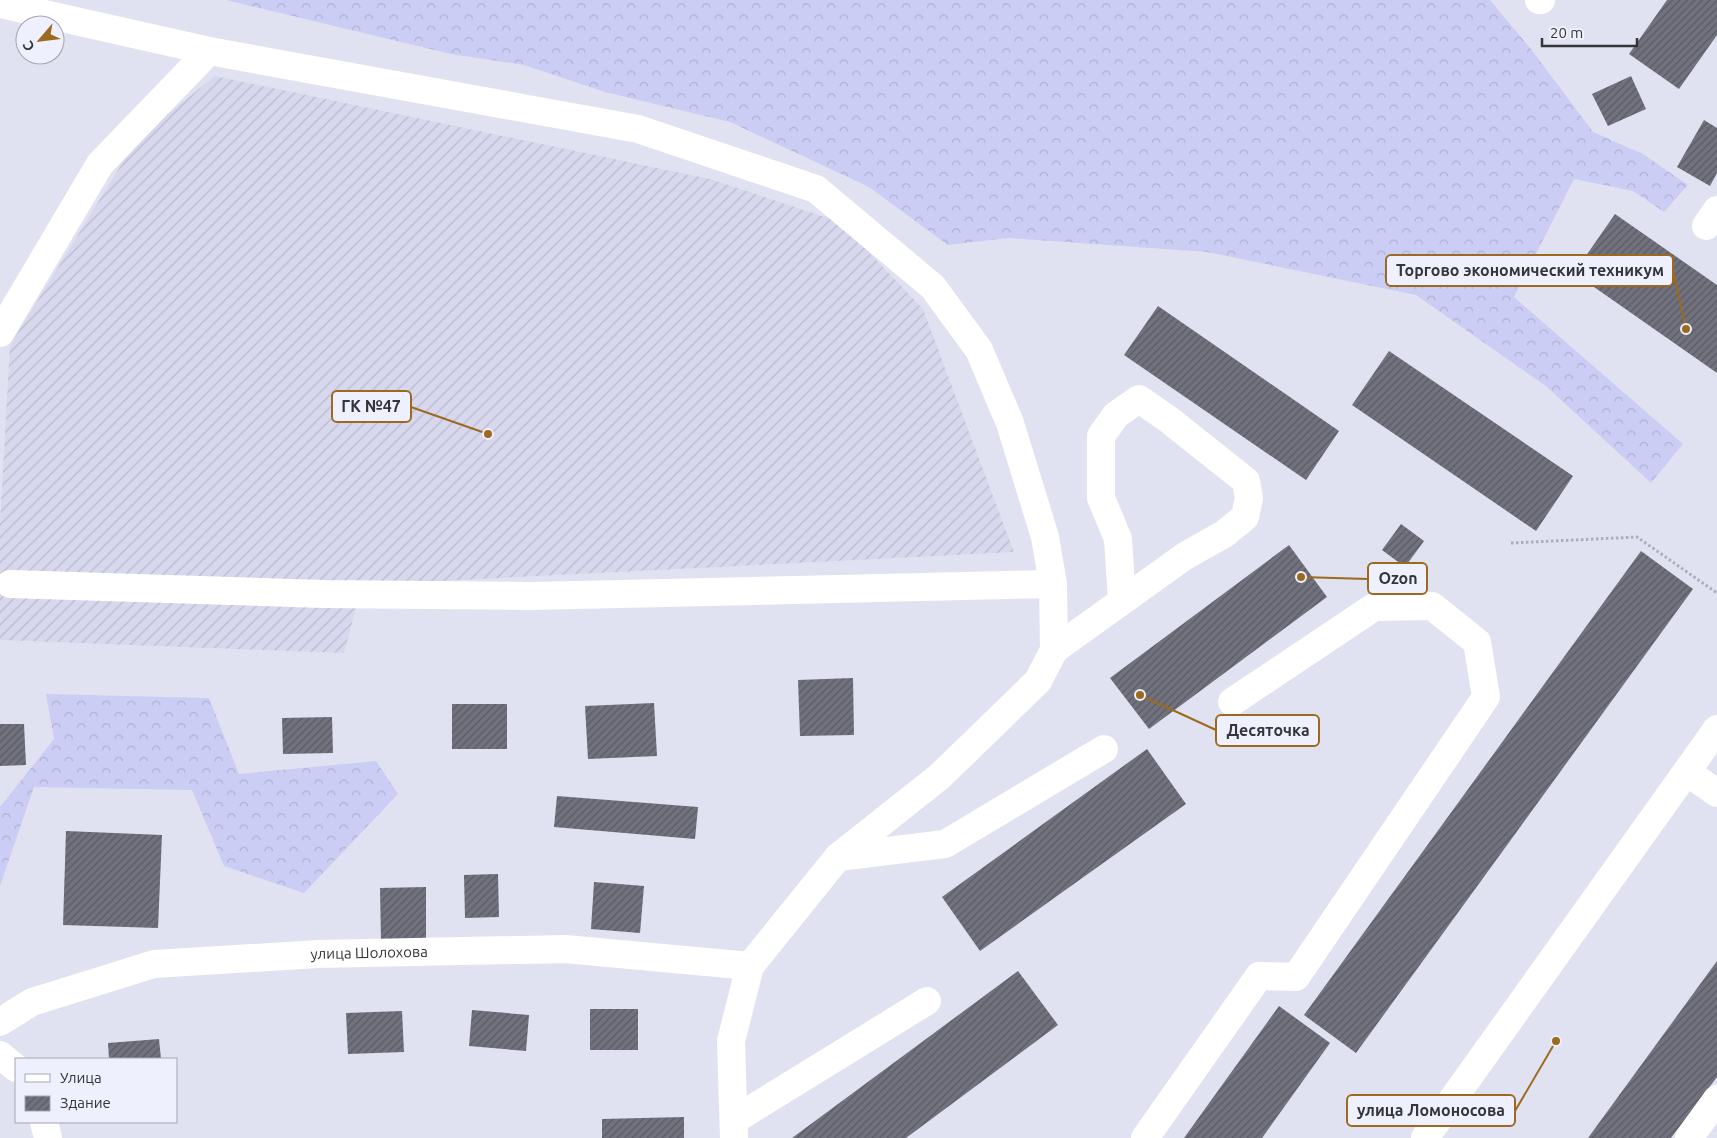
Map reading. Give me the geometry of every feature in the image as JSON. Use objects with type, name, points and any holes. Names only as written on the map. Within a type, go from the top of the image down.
[{"type":"street","points":[[0,4],[209,51],[638,129],[816,189],[933,287],[979,350],[1010,423],[1045,537],[1053,584],[1054,650]]},
{"type":"street","points":[[0,333],[100,164],[209,51]]},
{"type":"street","points":[[734,1129],[731,1041],[750,966],[838,858],[939,777],[1038,681],[1054,650],[1185,556],[1224,534],[1245,517],[1249,498],[1246,481],[1140,399],[1116,414],[1101,436],[1101,498],[1118,540],[1122,600]]},
{"type":"street","points":[[10,584],[323,594],[532,596],[1053,584]]},
{"type":"street","points":[[1145,1138],[1259,976],[1296,977],[1486,697],[1477,642],[1432,606],[1374,607],[1232,702]]},
{"type":"street","points":[[1425,1138],[1717,729]]},
{"type":"street","points":[[838,858],[945,844],[1104,749]]},
{"type":"street","points":[[1687,772],[1717,793]]},
{"type":"street","name":"улица Шолохова","points":[[0,1022],[32,1002],[154,964],[318,954],[565,949],[750,966]]},
{"type":"street","points":[[734,1129],[927,1001]]},
{"type":"street","points":[[0,1055],[15,1067]]},
{"type":"street","points":[[1689,1138],[1717,1099]]},
{"type":"street","points":[[44,1123],[48,1138]]},
{"type":"path","points":[[1511,543],[1637,537],[1717,593]]},
{"type":"shaded area","points":[[215,76],[710,179],[840,222],[923,309],[1014,552],[362,585],[344,653],[0,640],[0,523],[10,345],[137,139]]},
{"type":"green space","points":[[226,0],[1490,0],[1531,49],[1593,132],[1643,154],[1688,185],[1664,212],[1633,191],[1574,179],[1514,297],[1683,444],[1651,483],[1547,387],[1416,295],[1207,252],[1009,238],[948,245],[869,187],[730,122],[605,92],[524,65],[451,54]]},
{"type":"green space","points":[[46,694],[209,698],[239,774],[376,761],[398,794],[304,893],[224,866],[192,790],[34,787],[0,886],[0,807],[54,739]]},
{"type":"building","points":[[1667,0],[1717,0],[1717,35],[1679,89],[1629,54]]},
{"type":"building","points":[[1631,76],[1646,109],[1608,126],[1592,94]]},
{"type":"building","points":[[1704,120],[1717,128],[1717,173],[1710,186],[1677,167]]},
{"type":"building","points":[[1615,214],[1717,285],[1717,373],[1574,273]]},
{"type":"building","points":[[1158,306],[1339,431],[1306,480],[1124,355]]},
{"type":"building","points":[[1389,351],[1573,476],[1536,531],[1352,405]]},
{"type":"building","points":[[1401,524],[1424,541],[1405,567],[1382,550]]},
{"type":"building","points":[[1289,545],[1327,597],[1149,729],[1110,678]]},
{"type":"building","points":[[1641,551],[1693,589],[1356,1053],[1304,1015]]},
{"type":"building","points":[[853,678],[854,735],[800,736],[798,680]]},
{"type":"building","points":[[654,703],[657,756],[588,759],[585,706]]},
{"type":"building","points":[[452,704],[507,704],[507,749],[452,749]]},
{"type":"building","points":[[332,717],[333,753],[283,754],[282,718]]},
{"type":"building","points":[[0,724],[24,724],[26,765],[0,766]]},
{"type":"building","points":[[1147,749],[1186,804],[980,951],[942,897]]},
{"type":"building","points":[[557,796],[698,807],[695,839],[554,827]]},
{"type":"building","points":[[66,831],[162,835],[158,928],[63,925]]},
{"type":"building","points":[[498,874],[499,917],[465,918],[464,875]]},
{"type":"building","points":[[594,882],[644,886],[640,933],[591,929]]},
{"type":"building","points":[[426,887],[426,941],[381,941],[380,888]]},
{"type":"building","points":[[1717,961],[1717,1077],[1671,1138],[1588,1138]]},
{"type":"building","points":[[1018,971],[1058,1025],[906,1138],[792,1138]]},
{"type":"building","points":[[1279,1006],[1330,1043],[1262,1138],[1184,1138]]},
{"type":"building","points":[[590,1009],[638,1009],[638,1050],[590,1050]]},
{"type":"building","points":[[472,1010],[529,1015],[526,1051],[469,1046]]},
{"type":"building","points":[[402,1011],[404,1052],[348,1054],[346,1013]]},
{"type":"building","points":[[159,1039],[161,1058],[109,1058],[108,1043]]},
{"type":"building","points":[[684,1117],[684,1138],[602,1138],[602,1119]]},
{"type":"place","name":"Торгово экономический техникум","points":[[1686,329]]},
{"type":"place","name":"ГК №47","points":[[488,434]]},
{"type":"place","name":"Ozon","points":[[1301,577]]},
{"type":"place","name":"Десяточка","points":[[1140,695]]},
{"type":"place","name":"улица Ломоносова","points":[[1556,1041]]}]
